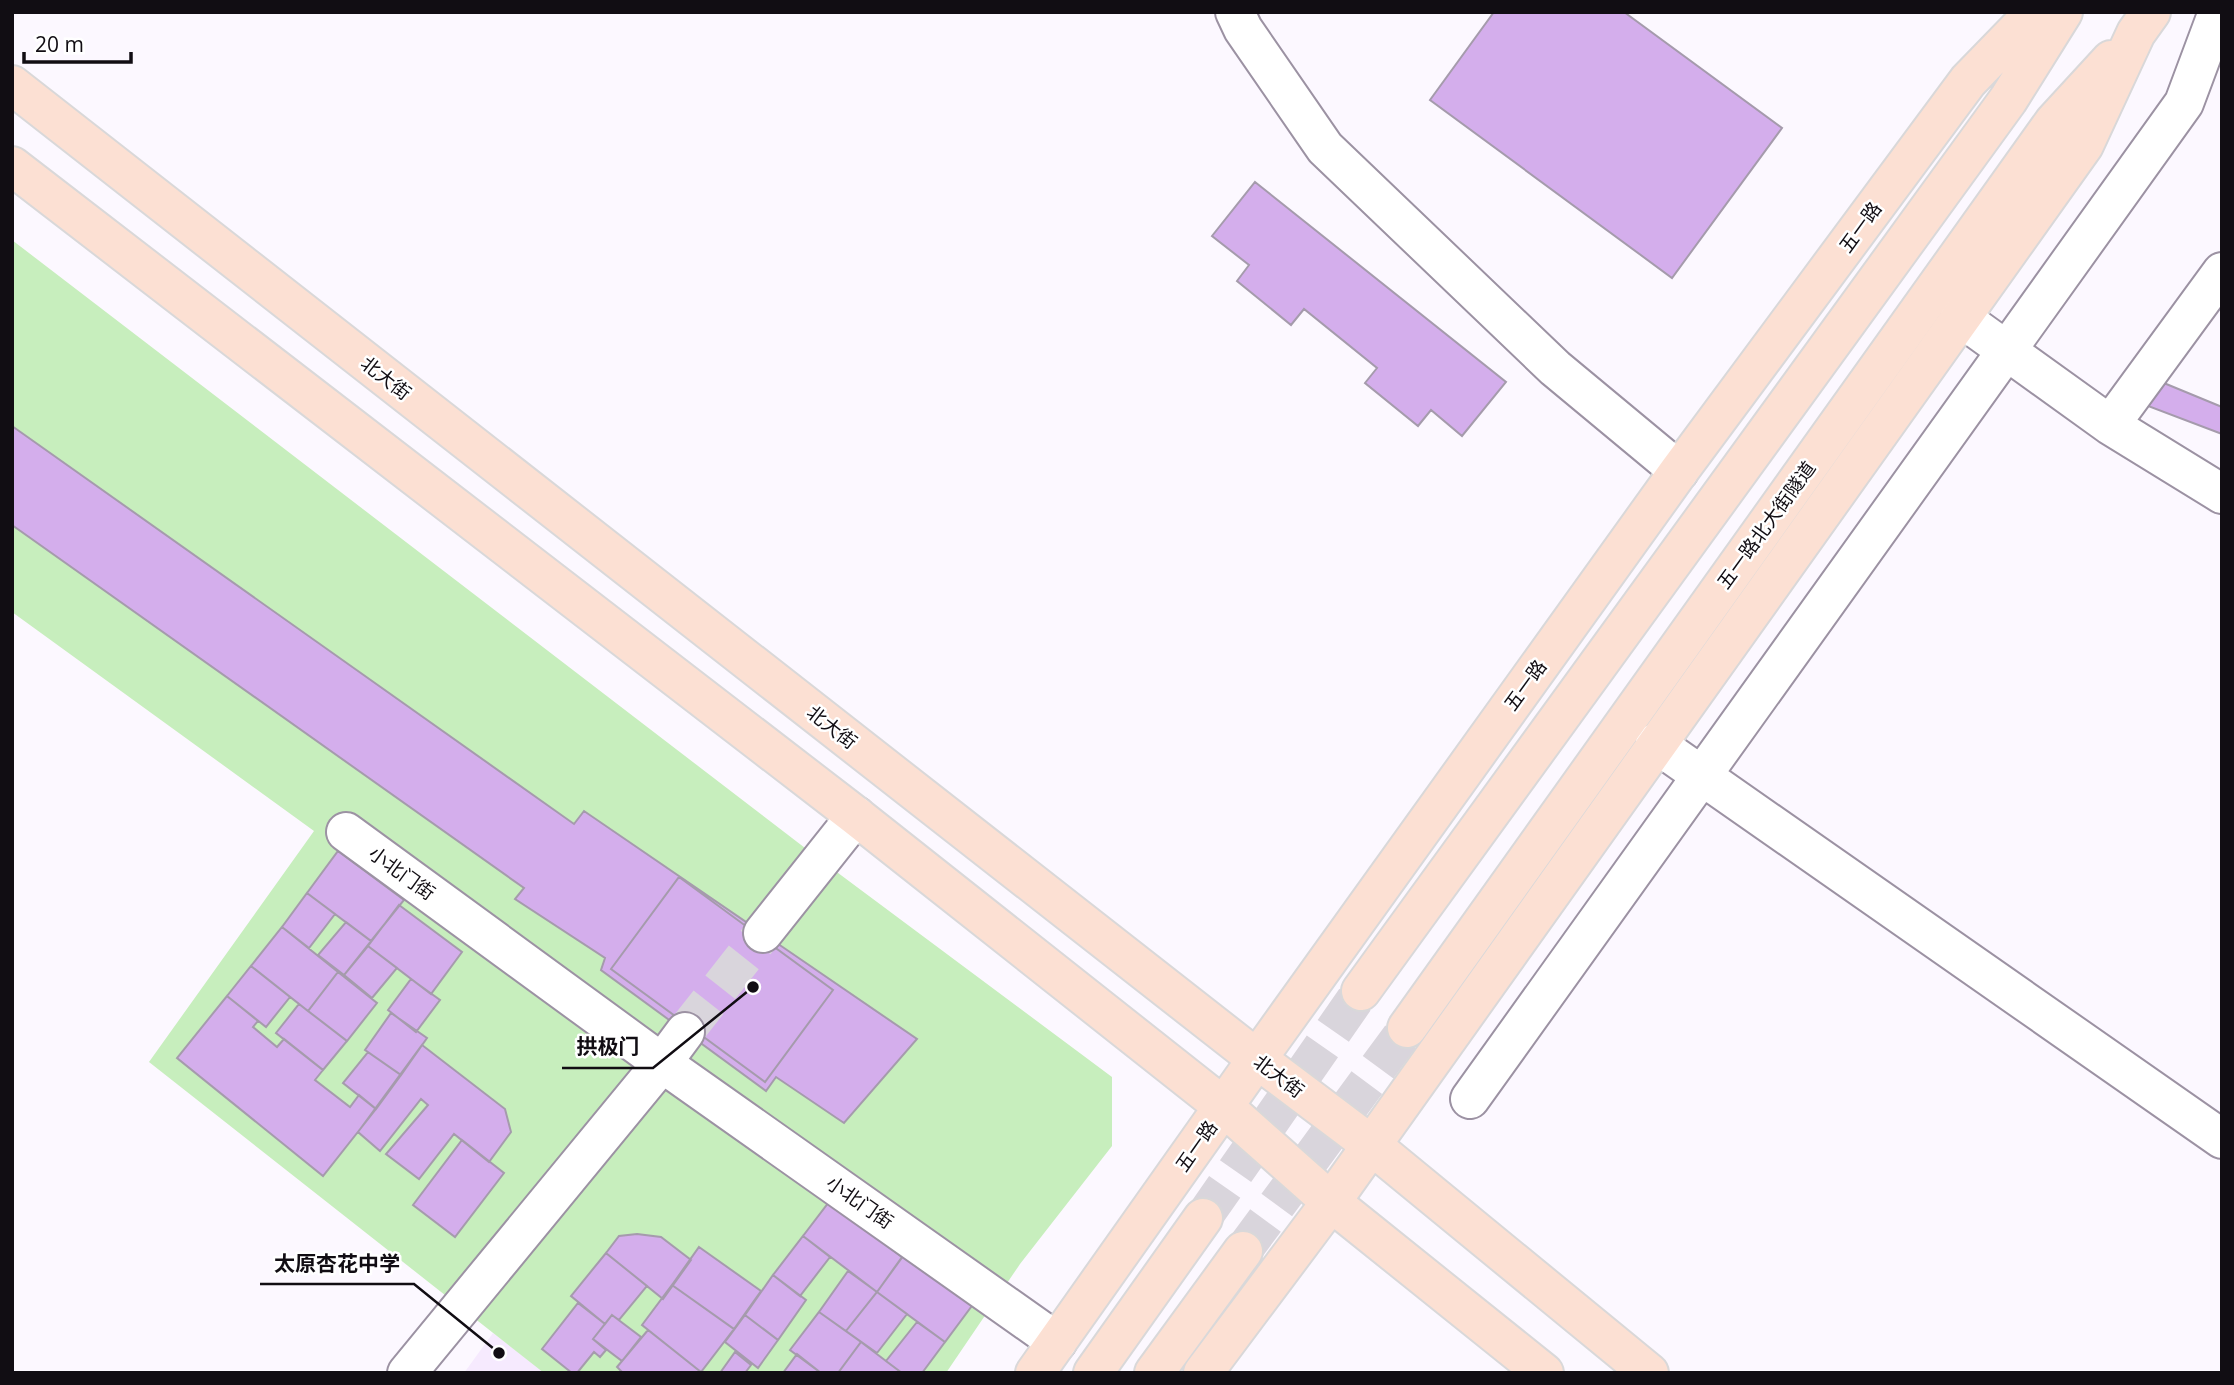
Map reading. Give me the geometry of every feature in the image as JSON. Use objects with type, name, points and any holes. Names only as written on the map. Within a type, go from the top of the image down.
[{"type":"main road","name":"五一路","points":[[1035,1373],[1256,1059],[1679,471],[1968,81],[2035,12]]},
{"type":"main road","points":[[1361,991],[2008,100],[2063,12]]},
{"type":"main road","points":[[1203,1373],[1331,1202],[1655,743],[2084,145],[2144,23]]},
{"type":"main road","name":"五一路北大街隧道","points":[[1407,1028],[2054,122],[2144,23]]},
{"type":"main road","name":"北大街","points":[[12,85],[1256,1059],[1370,1144],[1649,1373]]},
{"type":"main road","points":[[12,166],[856,816],[1224,1107],[1331,1202],[1544,1373]]},
{"type":"main road","points":[[1093,1373],[1203,1218]]},
{"type":"main road","points":[[1154,1373],[1243,1251]]},
{"type":"street","points":[[1235,12],[1243,29],[1325,148],[1555,368],[1679,471]]},
{"type":"street","points":[[1469,1100],[2184,103],[2218,12]]},
{"type":"street","points":[[2110,425],[2222,272]]},
{"type":"street","points":[[1960,317],[2110,425],[2222,494]]},
{"type":"street","points":[[1655,743],[2222,1139]]},
{"type":"street","points":[[763,933],[856,816]]},
{"type":"street","name":"小北门街","points":[[346,832],[662,1063],[1057,1342]]},
{"type":"street","points":[[407,1373],[685,1032]]},
{"type":"shaded area","points":[[493,1333],[545,1373],[464,1373]]},
{"type":"green space","points":[[12,240],[822,861],[1112,1077],[1112,1146],[1020,1264],[946,1373],[544,1373],[149,1062],[314,831],[12,612]]},
{"type":"building","points":[[1494,12],[1624,12],[1782,128],[1672,278],[1430,100]]},
{"type":"building","points":[[1255,182],[1506,382],[1462,436],[1431,410],[1418,426],[1365,383],[1377,368],[1304,309],[1291,325],[1237,281],[1249,265],[1212,236]]},
{"type":"building","points":[[2159,381],[2222,407],[2222,434],[2148,406]]},
{"type":"building","points":[[12,426],[574,824],[584,811],[917,1039],[844,1123],[776,1077],[766,1091],[601,970],[605,958],[515,899],[524,888],[12,525]]},
{"type":"building","points":[[338,851],[404,900],[371,941],[307,893]]},
{"type":"building","points":[[679,877],[833,990],[765,1082],[611,969]]},
{"type":"building","points":[[307,893],[335,914],[309,948],[282,927]]},
{"type":"building","points":[[399,905],[462,952],[431,994],[368,946]]},
{"type":"building","points":[[346,922],[371,941],[344,975],[318,955]]},
{"type":"building","points":[[282,927],[338,972],[308,1011],[251,966]]},
{"type":"building","points":[[368,946],[397,968],[372,998],[344,975]]},
{"type":"building","points":[[251,966],[290,997],[266,1027],[227,996]]},
{"type":"building","points":[[338,972],[377,1003],[347,1041],[308,1011]]},
{"type":"building","points":[[411,979],[440,1000],[416,1032],[388,1010]]},
{"type":"building","points":[[227,996],[258,1021],[253,1027],[277,1047],[284,1039],[323,1070],[315,1080],[350,1107],[359,1095],[376,1109],[323,1176],[177,1058]]},
{"type":"building","points":[[299,1004],[347,1041],[323,1070],[276,1033]]},
{"type":"building","points":[[391,1013],[427,1038],[401,1075],[365,1050]]},
{"type":"building","points":[[422,1045],[505,1109],[511,1132],[489,1162],[454,1134],[419,1179],[386,1154],[428,1105],[421,1099],[380,1151],[358,1132]]},
{"type":"building","points":[[368,1052],[401,1075],[376,1109],[343,1083]]},
{"type":"building","points":[[462,1140],[504,1173],[455,1237],[413,1205]]},
{"type":"building","points":[[829,1202],[902,1257],[877,1292],[803,1236]]},
{"type":"building","points":[[637,1234],[661,1237],[691,1260],[663,1299],[606,1253],[619,1236]]},
{"type":"building","points":[[803,1236],[830,1257],[800,1296],[773,1275]]},
{"type":"building","points":[[699,1247],[761,1291],[734,1329],[672,1285]]},
{"type":"building","points":[[909,1248],[977,1299],[945,1342],[877,1292]]},
{"type":"building","points":[[606,1253],[647,1286],[619,1320],[612,1315],[605,1324],[571,1296]]},
{"type":"building","points":[[848,1271],[877,1292],[846,1331],[819,1312]]},
{"type":"building","points":[[773,1275],[806,1300],[778,1340],[745,1315]]},
{"type":"building","points":[[672,1285],[734,1329],[701,1372],[642,1325]]},
{"type":"building","points":[[877,1292],[907,1314],[877,1353],[846,1331]]},
{"type":"building","points":[[578,1303],[605,1324],[593,1339],[606,1350],[600,1357],[594,1352],[577,1373],[572,1373],[542,1349]]},
{"type":"building","points":[[819,1312],[861,1342],[838,1373],[821,1373],[790,1350]]},
{"type":"building","points":[[612,1315],[641,1337],[622,1361],[593,1339]]},
{"type":"building","points":[[745,1315],[778,1340],[758,1368],[725,1342]]},
{"type":"building","points":[[917,1322],[945,1342],[922,1373],[902,1373],[886,1361]]},
{"type":"building","points":[[648,1330],[702,1373],[623,1373],[617,1367]]},
{"type":"building","points":[[861,1342],[886,1361],[902,1373],[838,1373]]},
{"type":"building","points":[[735,1352],[751,1365],[745,1373],[720,1373]]},
{"type":"building","points":[[797,1354],[821,1373],[783,1373]]},
{"type":"tunnel","points":[[685,1032],[763,933]]},
{"type":"tunnel","points":[[1203,1218],[1361,991]]},
{"type":"tunnel","points":[[1243,1251],[1407,1028]]},
{"type":"place","name":"拱极门","points":[[753,987]]},
{"type":"place","name":"太原杏花中学","points":[[499,1353]]}]
